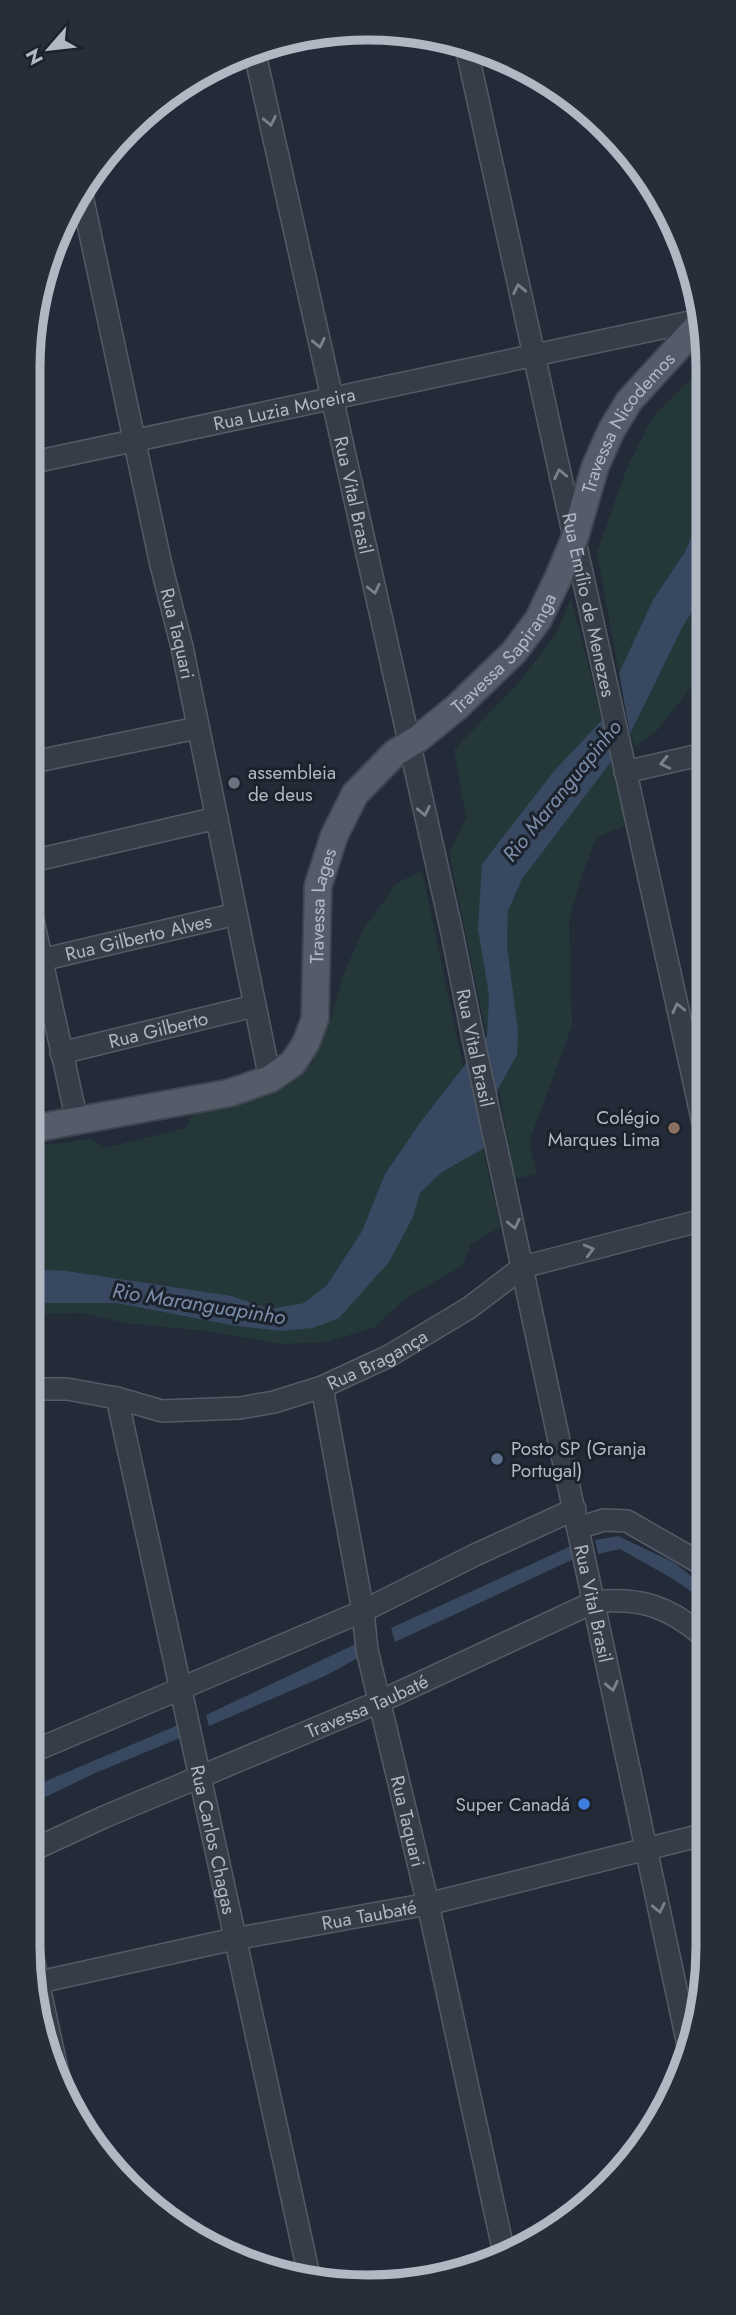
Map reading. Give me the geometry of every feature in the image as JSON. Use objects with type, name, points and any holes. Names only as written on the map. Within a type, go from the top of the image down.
[{"type":"main road","name":"Travessa Nicodemos","points":[[574,541],[595,467],[611,431],[629,401],[693,330]]},
{"type":"main road","name":"Travessa Sapiranga","points":[[409,745],[457,707],[514,652],[537,620],[574,541]]},
{"type":"main road","name":"Travessa Lages","points":[[270,1079],[293,1063],[306,1043],[315,1019],[318,886],[334,836],[355,794],[395,753],[409,745]]},
{"type":"main road","points":[[40,1125],[229,1093],[270,1079]]},
{"type":"street","name":"Rua Emílio de Menezes","points":[[468,56],[696,1092]]},
{"type":"street","name":"Rua Vital Brasil","points":[[256,60],[452,933],[685,2031]]},
{"type":"street","name":"Rua Taquari","points":[[83,206],[161,565],[182,647],[270,1079]]},
{"type":"street","name":"Rua Luzia Moreira","points":[[40,461],[692,321]]},
{"type":"street","points":[[40,761],[197,728]]},
{"type":"street","points":[[623,763],[696,755]]},
{"type":"street","points":[[40,859],[217,818]]},
{"type":"street","name":"Rua Gilberto Alves","points":[[40,967],[236,914]]},
{"type":"street","points":[[40,971],[77,1121]]},
{"type":"street","name":"Rua Gilberto","points":[[61,1053],[254,1006]]},
{"type":"street","name":"Rua Bragança","points":[[40,1389],[67,1390],[117,1398],[162,1411],[240,1408],[274,1402],[322,1387],[389,1356],[469,1308],[523,1267],[696,1222]]},
{"type":"street","name":"Rua Taquari","points":[[322,1387],[363,1611],[367,1650],[428,1904],[502,2246]]},
{"type":"street","name":"Rua Carlos Chagas","points":[[117,1398],[307,2269]]},
{"type":"street","points":[[40,1748],[363,1611],[477,1554],[577,1519],[626,1521],[696,1561]]},
{"type":"street","name":"Travessa Taubaté","points":[[40,1847],[200,1776],[381,1701],[594,1602],[617,1600],[651,1605],[682,1618],[696,1630]]},
{"type":"street","name":"Rua Taubaté","points":[[42,1981],[234,1939],[428,1904],[696,1836]]},
{"type":"shaded area","points":[[696,374],[696,526],[685,552],[653,600],[619,673],[597,553],[625,472],[652,418]]},
{"type":"shaded area","points":[[571,598],[602,720],[554,771],[482,864],[485,968],[489,995],[487,1036],[449,853],[466,818],[454,750],[522,679],[557,632]]},
{"type":"shaded area","points":[[696,606],[696,681],[658,729],[635,747],[630,734],[683,626]]},
{"type":"shaded area","points":[[614,758],[627,824],[596,838],[582,875],[569,920],[572,1026],[529,1142],[537,1174],[514,1179],[499,1087],[517,1055],[507,946],[508,911],[522,879]]},
{"type":"shaded area","points":[[422,870],[463,1067],[385,1174],[362,1231],[327,1285],[304,1303],[269,1309],[232,1296],[67,1271],[40,1270],[40,1146],[92,1139],[104,1148],[186,1128],[192,1116],[261,1090],[312,1064],[331,1019],[343,976],[363,930],[396,884]]},
{"type":"shaded area","points":[[483,1149],[500,1227],[471,1244],[462,1266],[406,1298],[375,1327],[327,1342],[281,1344],[207,1331],[125,1323],[82,1313],[40,1314],[40,1303],[116,1303],[236,1326],[281,1331],[413,1217],[420,1193],[442,1172]]},
{"type":"water","name":"Rio Maranguapinho","points":[[696,526],[696,606],[683,626],[630,734],[619,673],[653,600],[685,552]]},
{"type":"water","name":"Rio Maranguapinho","points":[[602,720],[614,758],[522,879],[508,911],[507,946],[518,1031],[517,1055],[499,1087],[483,1149],[442,1172],[420,1193],[413,1217],[389,1262],[339,1318],[313,1328],[281,1331],[236,1326],[116,1303],[40,1303],[40,1270],[67,1271],[232,1296],[269,1309],[304,1303],[327,1285],[362,1231],[385,1174],[419,1124],[487,1036],[489,995],[478,929],[482,864],[554,771]]},
{"type":"water","points":[[618,1536],[675,1563],[696,1580],[696,1595],[620,1549],[598,1554],[595,1540]]},
{"type":"water","points":[[573,1545],[576,1558],[395,1642],[391,1628]]},
{"type":"water","points":[[364,1640],[367,1653],[325,1676],[209,1726],[206,1715]]},
{"type":"water","points":[[178,1725],[180,1738],[93,1774],[40,1800],[40,1783]]},
{"type":"place","name":"assembleia de deus","points":[[234,783]]},
{"type":"place","name":"Colégio Marques Lima","points":[[674,1128]]},
{"type":"place","name":"Posto SP (Granja Portugal)","points":[[497,1459]]},
{"type":"place","name":"Super Canadá","points":[[584,1804]]}]
